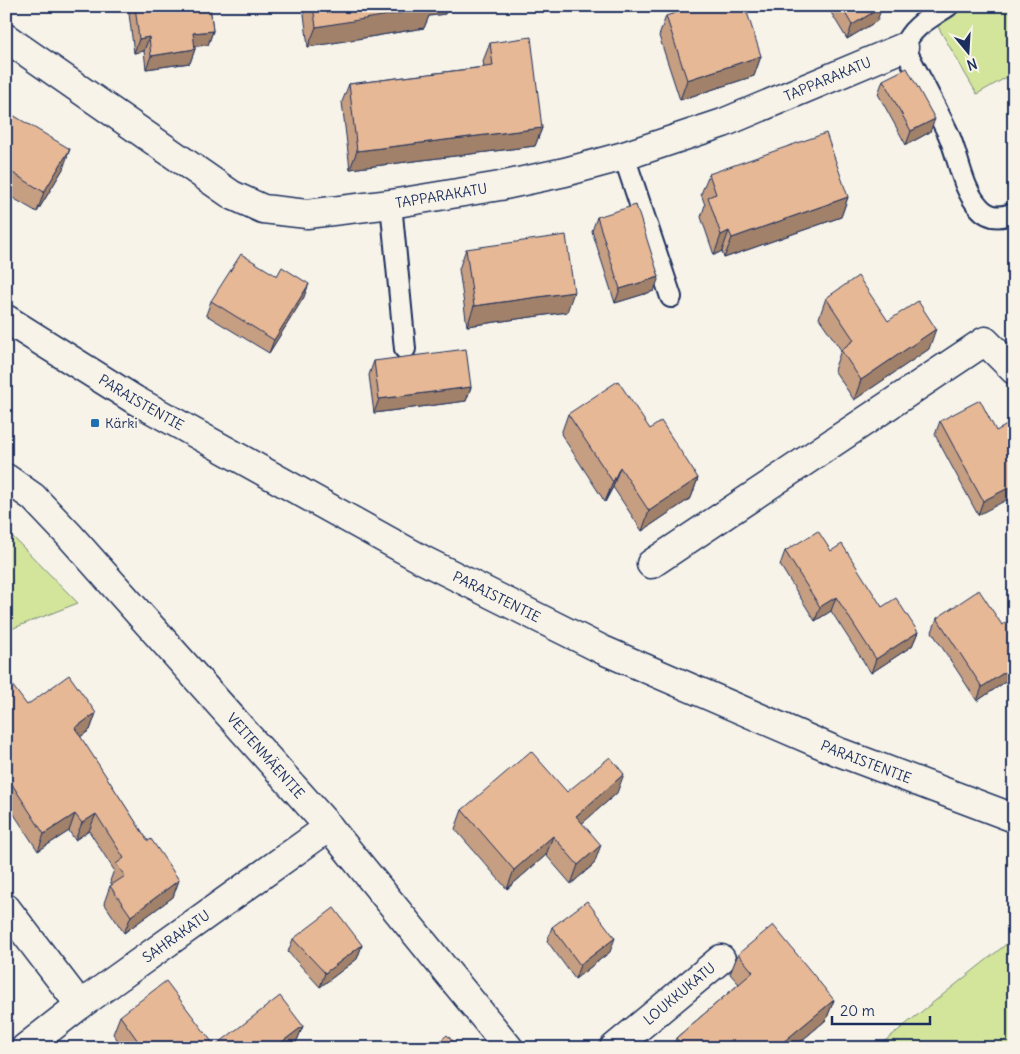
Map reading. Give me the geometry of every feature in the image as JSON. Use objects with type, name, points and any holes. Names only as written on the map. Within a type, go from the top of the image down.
[{"type":"street","name":"TAPPARAKATU","points":[[6,38],[232,196],[263,209],[307,214],[390,204],[500,186],[565,172],[624,156],[723,123],[904,48]]},
{"type":"street","name":"PARAISTENTIE","points":[[6,319],[144,405],[424,560],[603,650],[839,752],[1014,818]]},
{"type":"street","points":[[651,564],[985,341],[1014,370]]},
{"type":"street","name":"VEITENMÄENTIE","points":[[6,478],[32,497],[72,537],[329,827],[509,1048]]},
{"type":"street","name":"SAHRAKATU","points":[[25,1048],[80,1005],[329,827]]},
{"type":"street","points":[[6,908],[80,1005]]},
{"type":"street","name":"LOUKKUKATU","points":[[614,1048],[721,959]]},
{"type":"lane","points":[[948,6],[920,24],[908,36],[904,48],[948,134],[966,186],[979,208],[990,216],[1002,217],[1014,213]]},
{"type":"lane","points":[[624,156],[671,297]]},
{"type":"lane","points":[[390,204],[405,349]]},
{"type":"green space","points":[[926,6],[1014,6],[1014,73],[977,94]]},
{"type":"green space","points":[[6,530],[78,603],[6,631]]},
{"type":"green space","points":[[1014,938],[1014,1048],[876,1048]]},
{"type":"building","points":[[135,6],[210,6],[213,31],[193,33],[195,49],[151,56],[149,37],[139,39]]},
{"type":"building","points":[[313,6],[431,6],[431,8],[316,27]]},
{"type":"building","points":[[696,6],[745,6],[761,56],[687,80],[666,16]]},
{"type":"building","points":[[841,6],[881,6],[882,7],[852,25]]},
{"type":"building","points":[[531,37],[542,128],[357,151],[349,84],[493,66],[490,43]]},
{"type":"building","points":[[907,68],[935,119],[911,131],[883,80]]},
{"type":"building","points":[[6,111],[70,149],[44,192],[6,169]]},
{"type":"building","points":[[826,133],[848,197],[732,238],[729,231],[721,235],[708,197],[716,194],[709,174]]},
{"type":"building","points":[[636,205],[659,277],[620,289],[597,217]]},
{"type":"building","points":[[566,235],[574,292],[474,306],[466,249]]},
{"type":"building","points":[[241,254],[277,276],[282,267],[309,284],[274,340],[211,301]]},
{"type":"building","points":[[858,276],[888,321],[918,301],[936,329],[861,380],[841,350],[854,340],[826,298]]},
{"type":"building","points":[[466,349],[471,387],[379,399],[374,361]]},
{"type":"building","points":[[618,381],[650,429],[661,421],[698,478],[649,511],[620,467],[613,482],[568,414]]},
{"type":"building","points":[[980,400],[996,431],[1007,425],[1014,439],[1014,485],[983,501],[940,421]]},
{"type":"building","points":[[818,531],[831,551],[842,544],[882,607],[896,598],[918,632],[876,659],[836,597],[820,607],[785,551]]},
{"type":"building","points":[[979,590],[1002,625],[1014,618],[1014,666],[982,687],[937,618]]},
{"type":"building","points":[[69,675],[96,713],[75,728],[148,841],[151,839],[179,880],[131,916],[110,886],[125,876],[116,864],[124,858],[96,814],[82,823],[75,814],[44,834],[6,775],[6,689],[12,685],[27,705]]},
{"type":"building","points":[[531,751],[567,792],[610,757],[624,774],[576,816],[601,845],[578,865],[553,836],[514,870],[462,810]]},
{"type":"building","points":[[587,901],[615,938],[580,965],[552,927]]},
{"type":"building","points":[[334,908],[362,945],[325,973],[293,939]]},
{"type":"building","points":[[773,925],[834,1000],[776,1048],[684,1048],[676,1038],[753,972],[738,954]]},
{"type":"building","points":[[166,981],[215,1046],[280,996],[303,1026],[282,1042],[286,1048],[143,1048],[120,1016]]},
{"type":"building","points":[[447,1035],[459,1048],[432,1048]]},
{"type":"place","name":"Kärki","points":[[95,423]]}]
